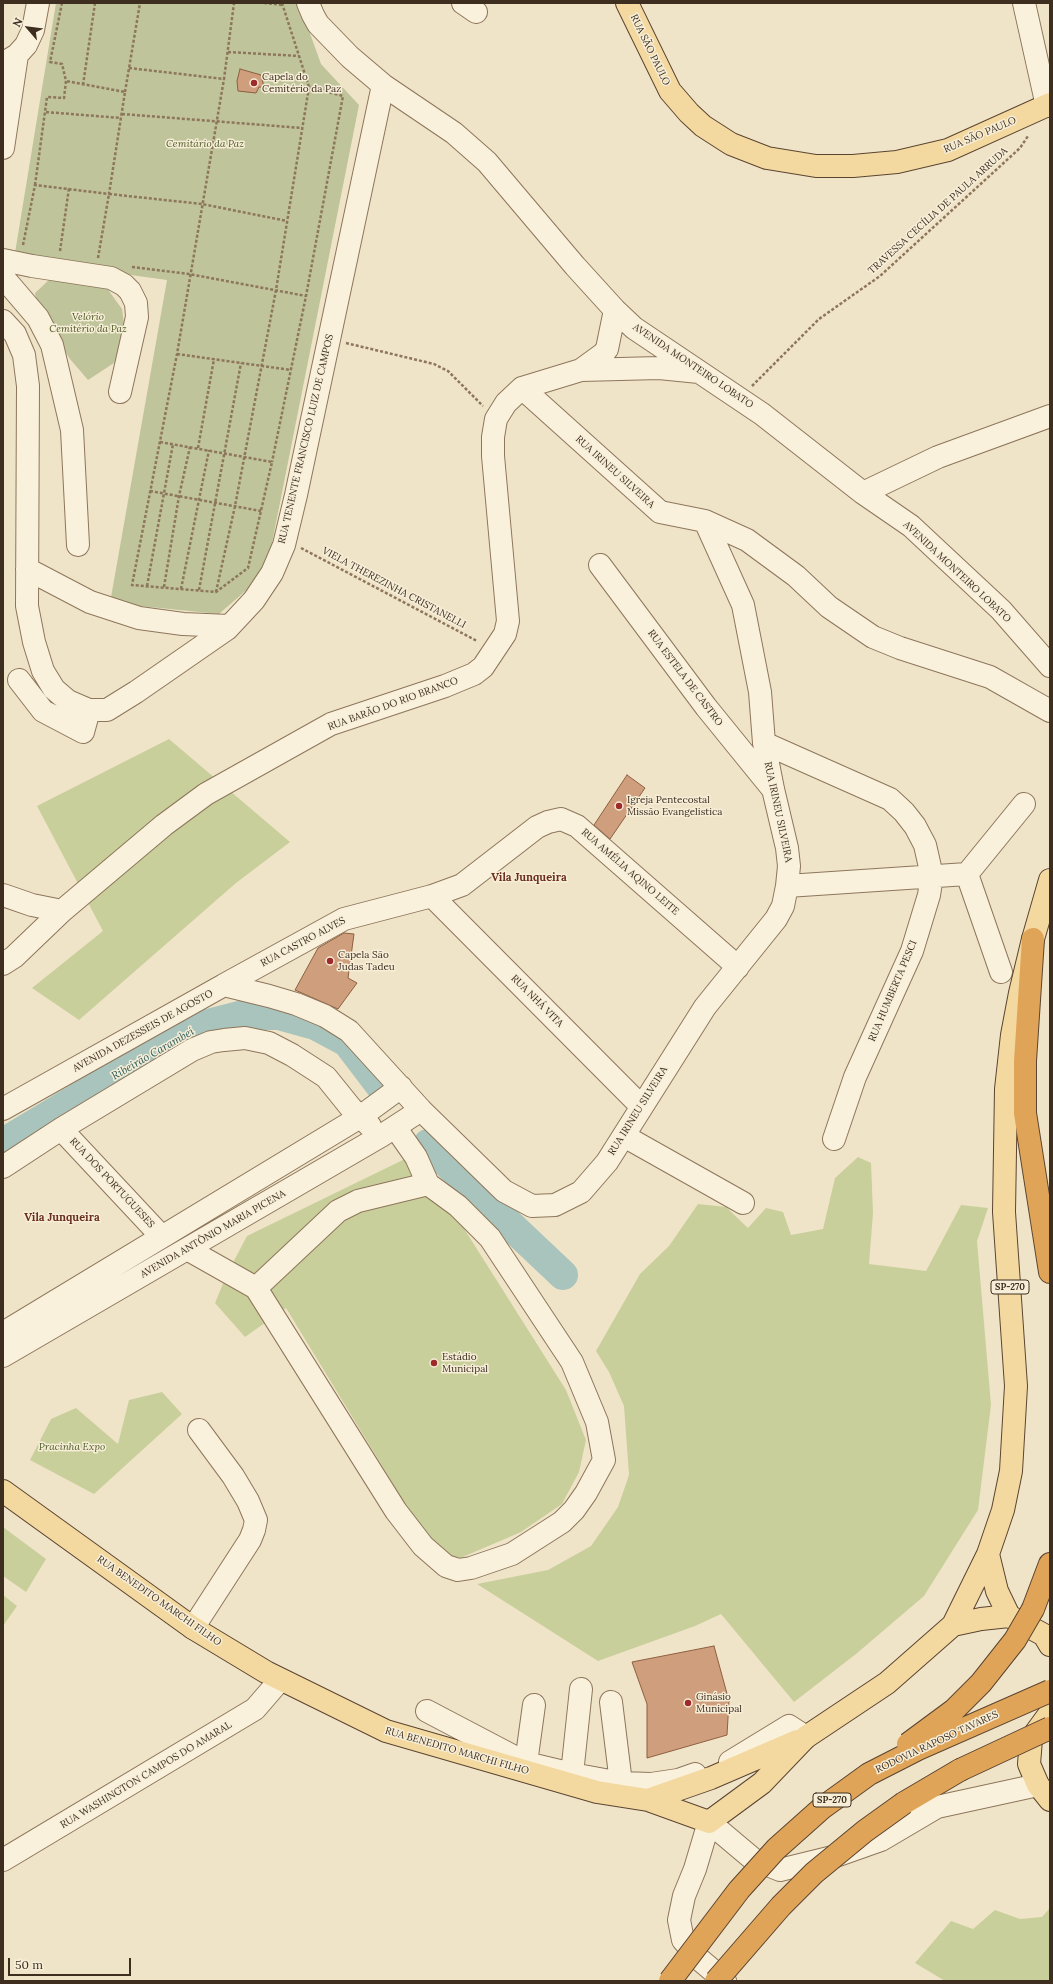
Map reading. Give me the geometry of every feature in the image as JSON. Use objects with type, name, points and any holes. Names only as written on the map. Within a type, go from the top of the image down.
[{"type":"highway","points":[[1033,939],[1025,1061],[1025,1113],[1050,1272]]},
{"type":"highway","points":[[869,1774],[954,1710],[981,1683],[1015,1640],[1033,1609],[1050,1564]]},
{"type":"highway","name":"RODOVIA RAPOSO TAVARES","points":[[670,1981],[739,1890],[776,1849],[822,1808],[869,1774],[918,1749],[1050,1691]]},
{"type":"highway","points":[[716,1981],[781,1906],[814,1873],[865,1831],[904,1803],[960,1770],[1050,1728]]},
{"type":"main road","name":"RUA SÃO PAULO","points":[[627,3],[670,91],[689,113],[703,126],[731,144],[767,158],[816,166],[853,166],[897,162],[948,150],[1049,105]]},
{"type":"main road","name":"SP-270","points":[[648,1800],[711,1778],[806,1737],[887,1683],[953,1625],[988,1554],[1003,1510],[1011,1470],[1016,1386],[1004,1212],[1006,1089],[1012,1035],[1033,939],[1050,880]]},
{"type":"main road","name":"RUA BENEDITO MARCHI FILHO","points":[[3,1491],[194,1628],[280,1680],[386,1731],[597,1792],[648,1800],[709,1822]]},
{"type":"main road","points":[[988,1554],[997,1591],[1009,1616],[1048,1638]]},
{"type":"main road","points":[[953,1625],[981,1619],[1009,1616]]},
{"type":"main road","points":[[1044,1792],[1030,1764],[1031,1739],[1050,1713]]},
{"type":"main road","name":"SP-270","points":[[709,1822],[762,1783],[806,1737]]},
{"type":"street","points":[[3,148],[10,59],[26,45],[33,30],[38,3]]},
{"type":"street","name":"AVENIDA MONTEIRO LOBATO","points":[[308,3],[313,15],[326,34],[383,85],[454,133],[487,162],[575,266],[615,310],[634,328],[762,414],[863,493],[911,526],[1001,610],[1049,663]]},
{"type":"street","points":[[1024,3],[1049,105]]},
{"type":"street","name":"RUA TENENTE FRANCISCO LUIZ DE CAMPOS","points":[[3,321],[15,334],[24,354],[27,378],[27,606],[34,642],[43,671],[54,689],[68,701],[89,710],[107,710],[136,692],[229,626],[254,600],[267,580],[285,539],[383,85]]},
{"type":"street","points":[[3,260],[111,278],[130,291],[136,303],[137,317],[120,392]]},
{"type":"street","points":[[3,278],[38,318],[52,345],[72,430],[78,545]]},
{"type":"street","name":"RUA BARÃO DO RIO BRANCO","points":[[581,370],[603,354],[607,349],[615,310]]},
{"type":"street","name":"RUA BARÃO DO RIO BRANCO","points":[[3,964],[14,957],[62,911],[164,825],[206,794],[331,724],[445,686],[474,674],[483,667],[505,634],[508,621],[493,456],[493,437],[496,418],[506,403],[522,388],[581,370],[659,368],[699,372]]},
{"type":"street","name":"RUA IRINEU SILVEIRA","points":[[401,1088],[421,1110],[504,1191],[532,1206],[555,1205],[581,1192],[607,1162],[705,1007],[776,919],[783,906],[787,886],[789,866],[787,848],[773,790],[764,743],[760,692],[743,606],[705,521],[660,512],[522,388]]},
{"type":"street","points":[[863,493],[938,457],[1050,416]]},
{"type":"street","points":[[705,521],[747,540],[796,576],[829,607],[873,637],[900,648],[990,677],[1050,711]]},
{"type":"street","name":"RUA ESTELA DE CASTRO","points":[[600,565],[702,702],[773,790]]},
{"type":"street","points":[[27,569],[90,602],[139,618],[183,624],[229,626]]},
{"type":"street","points":[[19,680],[43,711],[83,732],[89,710]]},
{"type":"street","name":"RUA HUMBERTA PESCI","points":[[764,743],[890,799],[904,812],[915,826],[925,845],[932,876],[929,895],[912,951],[855,1078],[834,1139]]},
{"type":"street","points":[[787,886],[967,874],[1024,804]]},
{"type":"street","name":"RUA AMÉLIA AQINO LEITE","points":[[432,896],[462,885],[537,827],[548,822],[561,819],[577,826],[738,967]]},
{"type":"street","points":[[967,874],[1001,972]]},
{"type":"street","points":[[3,895],[32,905],[62,911]]},
{"type":"street","name":"RUA CASTRO ALVES","points":[[224,985],[344,919],[432,896]]},
{"type":"street","name":"RUA NHÁ VITA","points":[[432,896],[641,1106]]},
{"type":"street","name":"AVENIDA DEZESSEIS DE AGOSTO","points":[[3,1109],[224,985],[269,996],[326,1016],[349,1032],[401,1088]]},
{"type":"street","points":[[3,1167],[61,1129],[192,1050],[211,1042],[245,1038],[269,1043],[292,1055],[326,1077],[360,1117],[388,1132],[416,1157],[428,1184],[458,1206],[490,1238],[572,1362],[597,1422],[604,1460],[586,1493],[574,1510],[562,1522],[512,1554],[471,1568],[458,1570],[446,1566],[422,1546],[396,1511],[256,1288],[187,1249]]},
{"type":"street","points":[[3,1333],[360,1117],[401,1088]]},
{"type":"street","name":"AVENIDA ANTÔNIO MARIA PICENA","points":[[3,1356],[388,1132],[421,1110]]},
{"type":"street","name":"RUA DOS PORTUGUESES","points":[[61,1129],[162,1237]]},
{"type":"street","points":[[624,1136],[744,1203]]},
{"type":"street","points":[[256,1288],[338,1211],[358,1201],[428,1184]]},
{"type":"street","points":[[194,1628],[250,1540],[256,1520],[248,1501],[233,1476],[199,1430]]},
{"type":"street","name":"RUA WASHINGTON CAMPOS DO AMARAL","points":[[3,1860],[255,1709],[280,1680]]},
{"type":"street","points":[[572,1774],[581,1689]]},
{"type":"street","points":[[611,1702],[620,1783]]},
{"type":"street","points":[[526,1763],[534,1705]]},
{"type":"street","points":[[427,1711],[526,1763],[620,1783],[651,1784],[678,1780],[734,1760],[789,1726],[806,1737]]},
{"type":"street","points":[[725,1981],[699,1959],[683,1940],[679,1920],[684,1896],[695,1869],[709,1822],[753,1859],[780,1870],[834,1857],[881,1840],[937,1807],[1044,1792]]},
{"type":"path","points":[[22,247],[35,185],[47,97],[64,98],[66,81],[62,64],[50,62],[62,3]]},
{"type":"path","points":[[82,85],[95,3]]},
{"type":"path","points":[[97,262],[140,3]]},
{"type":"path","points":[[234,3],[224,79],[176,354],[132,585],[216,592],[248,568],[272,462],[306,296],[343,96],[309,87]]},
{"type":"path","points":[[216,592],[235,506],[260,365],[276,290],[309,87],[283,4],[264,3]]},
{"type":"path","points":[[228,52],[299,56]]},
{"type":"path","points":[[129,68],[224,79]]},
{"type":"path","points":[[66,81],[125,92]]},
{"type":"path","points":[[46,112],[121,118]]},
{"type":"path","points":[[122,114],[216,120],[302,128]]},
{"type":"path","name":"TRAVESSA CECÍLIA DE PAULA ARRUDA","points":[[739,399],[819,320],[880,276],[1020,148],[1031,130]]},
{"type":"path","points":[[35,185],[202,204],[287,221]]},
{"type":"path","points":[[59,258],[69,188]]},
{"type":"path","points":[[128,266],[189,274],[306,296]]},
{"type":"path","points":[[329,339],[434,364],[448,371],[496,418]]},
{"type":"path","points":[[176,354],[291,370]]},
{"type":"path","points":[[198,448],[214,359]]},
{"type":"path","points":[[199,590],[241,363]]},
{"type":"path","points":[[160,442],[272,462]]},
{"type":"path","points":[[147,586],[173,444]]},
{"type":"path","points":[[164,588],[179,496],[190,447]]},
{"type":"path","points":[[181,589],[209,450]]},
{"type":"path","points":[[150,491],[260,511]]},
{"type":"path","name":"VIELA THEREZINHA CRISTANELLI","points":[[285,539],[495,651]]},
{"type":"green space","name":"Cemitário da Paz","points":[[56,3],[299,3],[321,64],[359,105],[266,573],[219,614],[110,603],[167,280],[14,259]]},
{"type":"green space","name":"Velório Cemitério da Paz","points":[[50,279],[106,287],[122,309],[126,339],[114,363],[88,380],[70,359],[37,306],[35,293]]},
{"type":"green space","points":[[169,739],[290,842],[236,883],[79,1020],[32,988],[103,931],[37,806]]},
{"type":"green space","name":"Estádio Municipal","points":[[411,1156],[439,1189],[566,1390],[586,1440],[579,1472],[562,1504],[521,1532],[451,1562],[429,1543],[286,1308],[245,1337],[215,1303],[227,1274],[247,1236]]},
{"type":"green space","points":[[858,1157],[871,1163],[873,1213],[869,1264],[926,1271],[961,1205],[988,1208],[977,1241],[991,1405],[978,1510],[924,1596],[856,1654],[794,1702],[721,1614],[695,1626],[598,1661],[477,1584],[548,1570],[591,1546],[618,1507],[629,1475],[624,1406],[609,1372],[596,1351],[640,1274],[669,1246],[698,1204],[726,1207],[748,1228],[766,1208],[783,1212],[791,1235],[823,1229],[835,1178]]},
{"type":"green space","name":"Pracinha Expo","points":[[162,1392],[182,1414],[94,1494],[30,1460],[51,1419],[76,1408],[118,1444],[129,1400]]},
{"type":"green space","points":[[3,1527],[46,1559],[26,1592],[3,1576]]},
{"type":"green space","points":[[3,1595],[17,1606],[3,1626]]},
{"type":"green space","points":[[1050,1906],[1050,1981],[945,1981],[915,1963],[951,1921],[973,1929],[995,1910],[1020,1919],[1042,1917]]},
{"type":"building","name":"Capela do Cemítério da Paz","points":[[240,69],[261,75],[264,87],[259,87],[256,93],[238,91],[237,81]]},
{"type":"building","name":"Igreja Pentecostal Missão Evangelistica","points":[[627,775],[645,788],[610,839],[594,825]]},
{"type":"building","name":"Capela São Judas Tadeu","points":[[344,933],[354,934],[348,978],[357,983],[338,1009],[295,990],[318,948]]},
{"type":"building","name":"Ginásio Municipal","points":[[714,1646],[729,1701],[727,1735],[647,1758],[647,1704],[632,1662]]},
{"type":"waterway","name":"Ribeirão Carambeí","points":[[3,1143],[174,1040],[208,1024],[243,1015],[279,1015],[315,1025],[347,1042],[385,1092]]},
{"type":"waterway","points":[[428,1144],[491,1207],[563,1275]]},
{"type":"place","name":"Capela do Cemítério da Paz","points":[[254,83]]},
{"type":"place","name":"Igreja Pentecostal Missão Evangelistica","points":[[619,806]]},
{"type":"place","name":"Capela São Judas Tadeu","points":[[330,961]]},
{"type":"place","name":"Estádio Municipal","points":[[434,1363]]},
{"type":"place","name":"Ginásio Municipal","points":[[688,1703]]},
{"type":"district","name":"Vila Junqueira","points":[[529,878]]},
{"type":"district","name":"Vila Junqueira","points":[[62,1218]]}]
